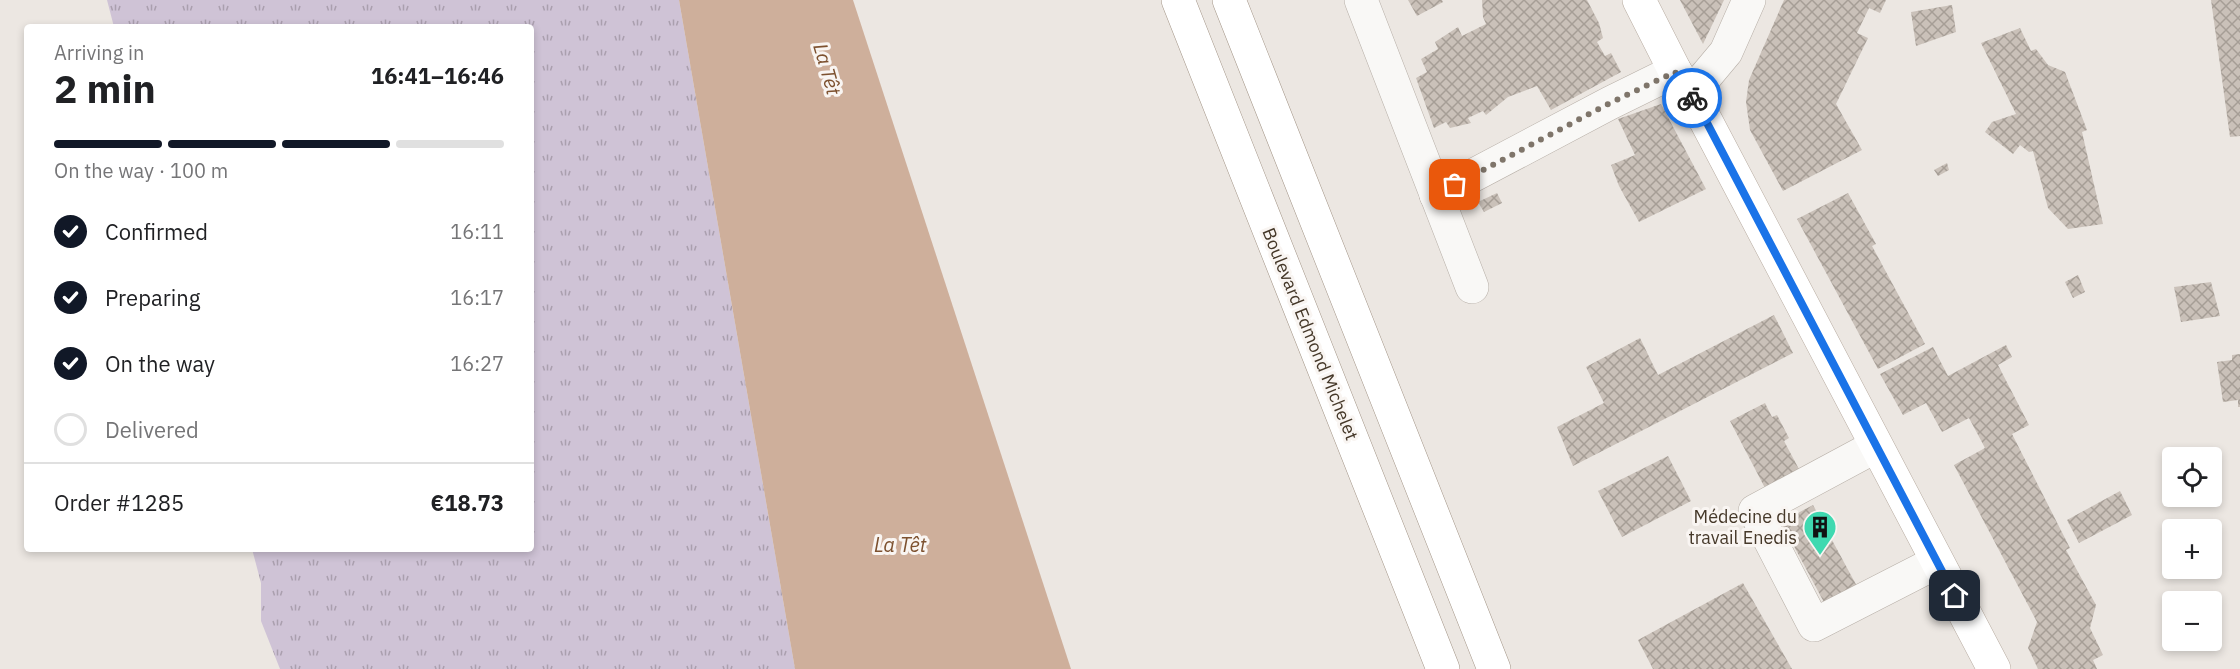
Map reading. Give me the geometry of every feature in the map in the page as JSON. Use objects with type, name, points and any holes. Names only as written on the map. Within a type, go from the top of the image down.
[{"type":"main road","name":"Boulevard Edmond Michelet","points":[[1178,0],[1443,669]]},
{"type":"main road","points":[[1229,0],[1494,669]]},
{"type":"main road","points":[[1639,0],[1706,121],[1994,669]]},
{"type":"street","points":[[1361,0],[1472,287]]},
{"type":"street","points":[[1436,195],[1610,103],[1683,83],[1726,52],[1749,0]]},
{"type":"street","points":[[1876,446],[1755,511],[1814,626],[1937,562]]},
{"type":"green space","points":[[107,0],[679,0],[795,669],[280,669],[261,621],[261,583],[253,552],[534,552],[534,24],[113,24]]},
{"type":"water","name":"La Têt","points":[[679,0],[853,0],[1071,669],[795,669]]},
{"type":"building","points":[[1408,0],[1442,0],[1443,2],[1417,16]]},
{"type":"building","points":[[1482,0],[1587,0],[1599,23],[1603,38],[1597,42],[1605,56],[1611,53],[1621,72],[1551,110],[1537,86],[1508,97],[1486,115],[1483,111],[1468,118],[1471,123],[1450,128],[1446,122],[1434,128],[1416,78],[1427,72],[1421,59],[1438,49],[1435,42],[1458,27],[1462,36],[1486,24],[1483,17]]},
{"type":"building","points":[[1680,0],[1724,0],[1703,44],[1681,2]]},
{"type":"building","points":[[1784,0],[1886,0],[1880,13],[1869,8],[1857,33],[1868,38],[1836,104],[1862,150],[1783,191],[1750,130],[1746,102],[1749,80]]},
{"type":"building","points":[[2211,0],[2240,0],[2240,136],[2230,137]]},
{"type":"building","points":[[1952,5],[1956,32],[1916,46],[1911,12]]},
{"type":"building","points":[[2020,28],[2031,51],[2036,49],[2048,65],[2065,72],[2087,130],[2082,132],[2103,224],[2068,229],[2048,208],[2033,151],[2029,152],[2020,145],[2013,154],[1985,132],[1992,122],[2016,114],[1981,43]]},
{"type":"building","points":[[1661,104],[1706,189],[1639,222],[1619,186],[1611,165],[1635,155],[1618,119]]},
{"type":"building","points":[[1947,163],[1949,170],[1938,176],[1934,170]]},
{"type":"building","points":[[1497,193],[1502,203],[1484,212],[1478,202]]},
{"type":"building","points":[[1848,193],[1876,244],[1872,246],[1925,344],[1878,369],[1797,219]]},
{"type":"building","points":[[2078,275],[2085,292],[2073,298],[2065,282]]},
{"type":"building","points":[[2211,282],[2220,316],[2181,322],[2174,287]]},
{"type":"building","points":[[1774,315],[1793,353],[1573,466],[1557,427],[1604,403],[1586,367],[1640,338],[1658,375]]},
{"type":"building","points":[[2006,345],[2012,357],[1998,365],[2029,425],[2012,434],[2070,548],[2066,550],[2096,605],[2090,628],[2103,655],[2093,660],[2097,669],[2038,669],[2028,648],[2037,622],[1954,465],[1985,448],[1969,418],[1942,432],[1926,403],[1903,415],[1880,374],[1933,347],[1948,376]]},
{"type":"building","points":[[2240,354],[2240,407],[2238,407],[2238,400],[2223,402],[2217,362],[2232,360],[2232,355]]},
{"type":"building","points":[[1765,403],[1772,417],[1777,415],[1789,438],[1784,441],[1800,471],[1765,488],[1730,421]]},
{"type":"building","points":[[1668,456],[1691,501],[1622,537],[1598,491]]},
{"type":"building","points":[[2120,491],[2132,515],[2079,543],[2067,520]]},
{"type":"building","name":"Médecine du travail Enedis","points":[[1813,505],[1859,590],[1826,606],[1781,522]]},
{"type":"building","points":[[1743,583],[1792,669],[1653,669],[1638,640]]},
{"type":"way so far","points":[[1455,185],[1610,103],[1675,72],[1692,98]]},
{"type":"place","name":"Médecine du travail Enedis","points":[[1820,556]]},
{"type":"route","points":[[1692,98],[1955,596]]}]
